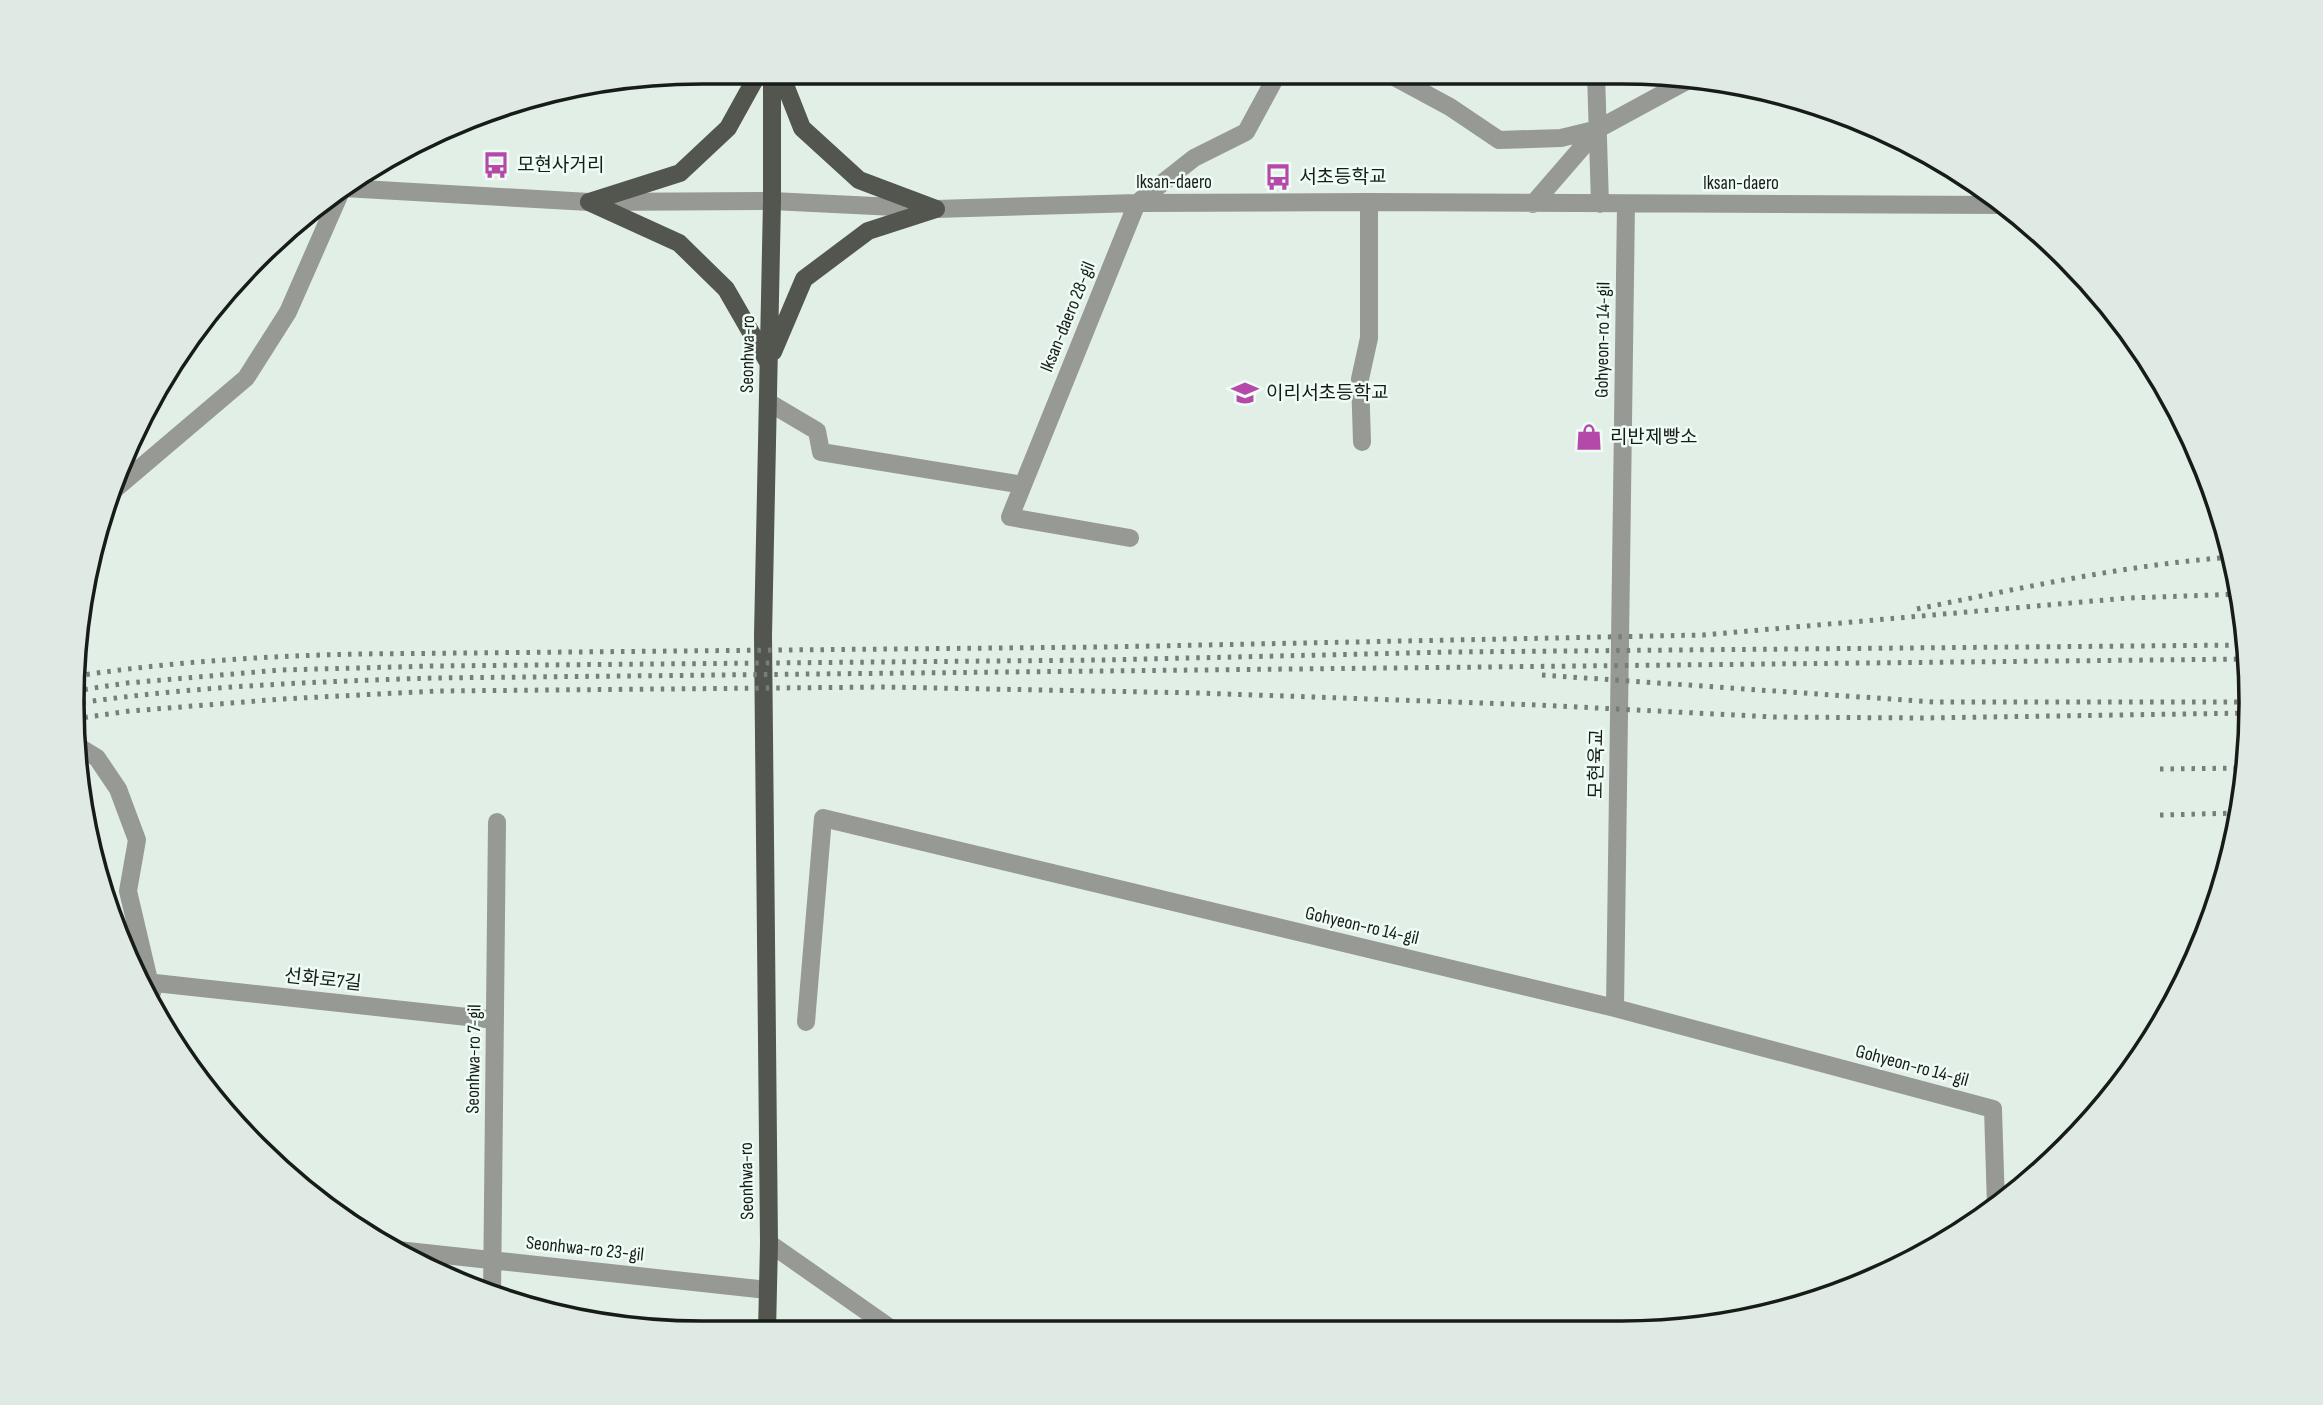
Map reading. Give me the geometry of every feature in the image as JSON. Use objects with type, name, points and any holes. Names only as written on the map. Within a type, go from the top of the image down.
[{"type":"main road","points":[[589,202],[680,173],[728,128],[753,84]]},
{"type":"main road","name":"Seonhwa-ro","points":[[767,1321],[769,1243],[763,636],[772,84]]},
{"type":"main road","points":[[785,84],[802,128],[859,180],[936,209]]},
{"type":"main road","points":[[589,202],[679,243],[726,289],[768,362]]},
{"type":"main road","points":[[768,362],[804,279],[868,231],[936,209]]},
{"type":"street","name":"Iksan-daero 28-gil","points":[[1130,538],[1010,517],[1137,203],[1194,158],[1246,132],[1272,84]]},
{"type":"street","points":[[1407,84],[1450,107],[1499,140],[1561,138],[1598,129],[1676,87]]},
{"type":"street","points":[[1596,84],[1600,204]]},
{"type":"street","points":[[1533,204],[1598,129]]},
{"type":"street","name":"Iksan-daero","points":[[357,190],[589,202],[772,201],[936,209],[1137,203],[1369,202],[1987,205]]},
{"type":"street","points":[[1362,442],[1360,379],[1369,338],[1369,202]]},
{"type":"street","name":"Gohyeon-ro 14-gil","points":[[1621,520],[1626,204]]},
{"type":"street","points":[[127,478],[246,378],[288,312],[336,205]]},
{"type":"street","points":[[768,402],[817,431],[821,452],[1023,485]]},
{"type":"street","name":"모현육교","points":[[1615,1008],[1621,520]]},
{"type":"street","points":[[86,751],[97,758],[118,789],[137,840],[128,891],[146,971]]},
{"type":"street","name":"Gohyeon-ro 14-gil","points":[[806,1022],[824,818],[1615,1008],[1993,1109],[1996,1194]]},
{"type":"street","name":"Seonhwa-ro 7-gil","points":[[492,1284],[497,822]]},
{"type":"street","name":"선화로7길","points":[[154,986],[495,1020]]},
{"type":"street","points":[[769,1243],[880,1321]]},
{"type":"street","name":"Seonhwa-ro 23-gil","points":[[420,1252],[767,1290]]},
{"type":"railway","points":[[1917,609],[2113,571],[2222,558]]},
{"type":"railway","points":[[85,675],[217,660],[359,654],[1104,647],[1703,635],[2128,598],[2229,594]]},
{"type":"railway","points":[[84,689],[127,683],[280,670],[433,666],[1104,660],[1451,652],[2236,645]]},
{"type":"railway","points":[[84,702],[207,689],[433,678],[2238,659]]},
{"type":"railway","points":[[1542,675],[1934,702],[2239,702]]},
{"type":"railway","points":[[84,718],[130,711],[282,699],[437,691],[885,687],[1199,693],[1538,705],[1774,717],[1923,718],[2239,713]]},
{"type":"railway","points":[[2160,769],[2235,768]]},
{"type":"railway","points":[[2160,815],[2229,813]]},
{"type":"place","name":"모현사거리","points":[[496,165]]},
{"type":"place","name":"서초등학교","points":[[1278,177]]},
{"type":"place","name":"이리서초등학교","points":[[1245,393]]},
{"type":"place","name":"리반제빵소","points":[[1589,437]]}]
